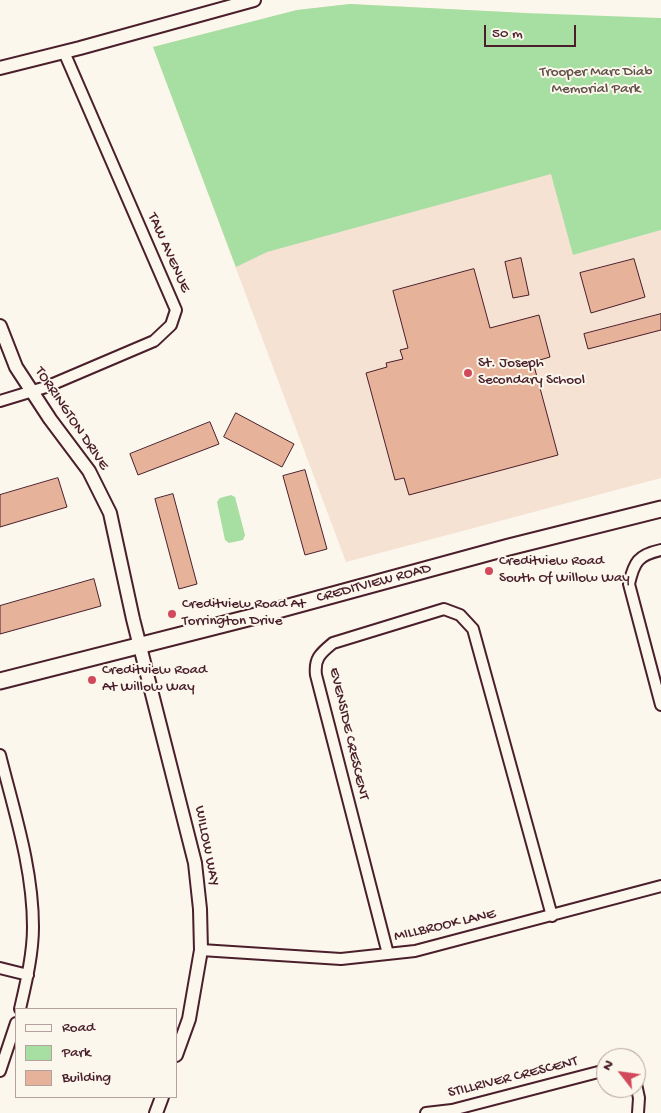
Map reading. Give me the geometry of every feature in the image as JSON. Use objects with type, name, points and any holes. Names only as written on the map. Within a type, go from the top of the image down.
[{"type":"main road","name":"CREDITVIEW ROAD","points":[[0,681],[252,618],[500,550],[661,509]]},
{"type":"street","points":[[0,68],[254,0]]},
{"type":"street","name":"TAW AVENUE","points":[[0,401],[33,391],[154,341],[171,325],[176,310],[64,52]]},
{"type":"street","name":"TORRINGTON DRIVE","points":[[0,326],[16,367],[50,419],[89,471],[110,513],[141,646]]},
{"type":"street","points":[[661,550],[648,553],[634,565],[629,584],[661,705]]},
{"type":"street","name":"EVENSIDE CRESCENT","points":[[388,954],[315,666],[320,654],[333,643],[444,609],[460,614],[473,628],[552,916]]},
{"type":"street","name":"WILLOW WAY","points":[[141,646],[195,863],[200,909],[201,950],[189,1019],[178,1049]]},
{"type":"street","points":[[0,755],[29,874],[33,928],[28,975],[20,1008]]},
{"type":"street","name":"MILLBROOK LANE","points":[[201,950],[341,959],[415,951],[661,886]]},
{"type":"street","points":[[0,968],[28,975]]},
{"type":"street","points":[[0,1071],[15,1026]]},
{"type":"street","name":"STILLRIVER CRESCENT","points":[[426,1113],[453,1111],[596,1073]]},
{"type":"street","points":[[156,1113],[162,1098]]},
{"type":"street","points":[[638,1113],[639,1098]]},
{"type":"shaded area","name":"St. Joseph Secondary School","points":[[350,4],[525,13],[573,255],[661,230],[661,478],[346,562],[153,47],[297,10]]},
{"type":"green space","name":"Trooper Marc Diab Memorial Park","points":[[350,4],[661,18],[661,230],[573,255],[551,174],[267,252],[236,267],[153,47],[297,10]]},
{"type":"green space","points":[[231,495],[235,497],[245,535],[243,540],[229,543],[225,540],[217,502],[220,498]]},
{"type":"building","points":[[521,258],[529,295],[513,298],[505,262]]},
{"type":"building","points":[[634,259],[645,297],[591,313],[580,273]]},
{"type":"building","points":[[474,269],[490,328],[539,315],[550,357],[533,362],[558,455],[409,495],[404,478],[395,480],[366,373],[387,367],[386,363],[403,359],[400,350],[408,348],[393,291]]},
{"type":"building","points":[[661,314],[661,330],[588,349],[584,334]]},
{"type":"building","points":[[236,413],[294,444],[282,467],[224,437]]},
{"type":"building","points":[[210,422],[219,444],[138,475],[130,454]]},
{"type":"building","points":[[305,470],[327,549],[305,555],[283,476]]},
{"type":"building","points":[[58,478],[67,507],[0,527],[0,495]]},
{"type":"building","points":[[173,494],[197,584],[179,589],[155,499]]},
{"type":"building","points":[[94,579],[101,606],[0,634],[0,606]]},
{"type":"place","name":"St. Joseph Secondary School","points":[[468,373]]},
{"type":"place","name":"Creditview Road South Of Willow Way","points":[[489,571]]},
{"type":"place","name":"Creditview Road At Torrington Drive","points":[[172,614]]},
{"type":"place","name":"Creditview Road At Willow Way","points":[[92,680]]}]
